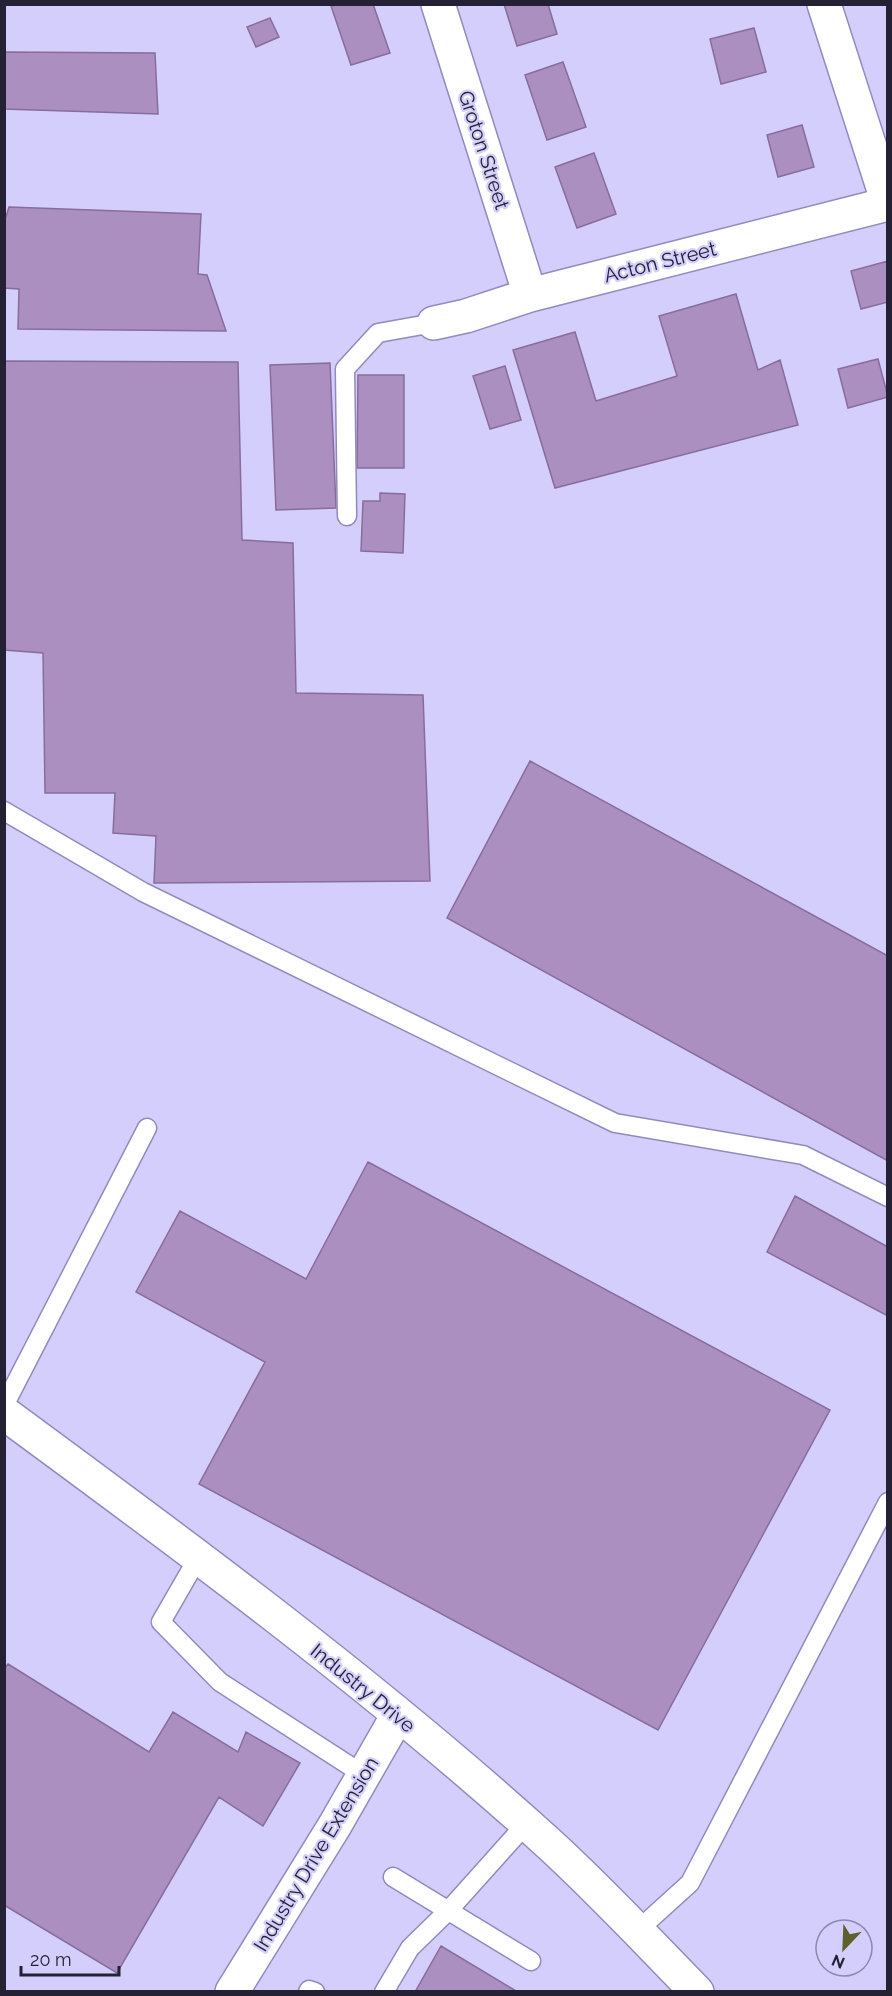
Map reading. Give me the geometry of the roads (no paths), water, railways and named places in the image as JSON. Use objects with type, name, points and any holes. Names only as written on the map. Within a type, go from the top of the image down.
[{"type":"street","name":"Groton Street","points":[[438,4],[530,295]]},
{"type":"street","points":[[824,4],[888,204]]},
{"type":"street","name":"Acton Street","points":[[434,323],[466,316],[530,295],[888,204]]},
{"type":"street","name":"Industry Drive","points":[[4,1413],[198,1556],[399,1715],[526,1824],[697,1992]]},
{"type":"street","name":"Industry Drive Extension","points":[[243,1988],[399,1715]]},
{"type":"lane","points":[[347,516],[345,369],[378,333],[434,323]]},
{"type":"lane","points":[[4,811],[143,892],[615,1123],[803,1155],[888,1197]]},
{"type":"lane","points":[[4,1406],[147,1128]]},
{"type":"lane","points":[[637,1931],[690,1882],[888,1502]]},
{"type":"lane","points":[[198,1556],[161,1622],[220,1682],[364,1775]]},
{"type":"lane","points":[[384,1992],[410,1948],[448,1911],[526,1824]]},
{"type":"lane","points":[[393,1877],[531,1961]]},
{"type":"lane","points":[[308,1992],[309,1990],[315,1992]]}]
